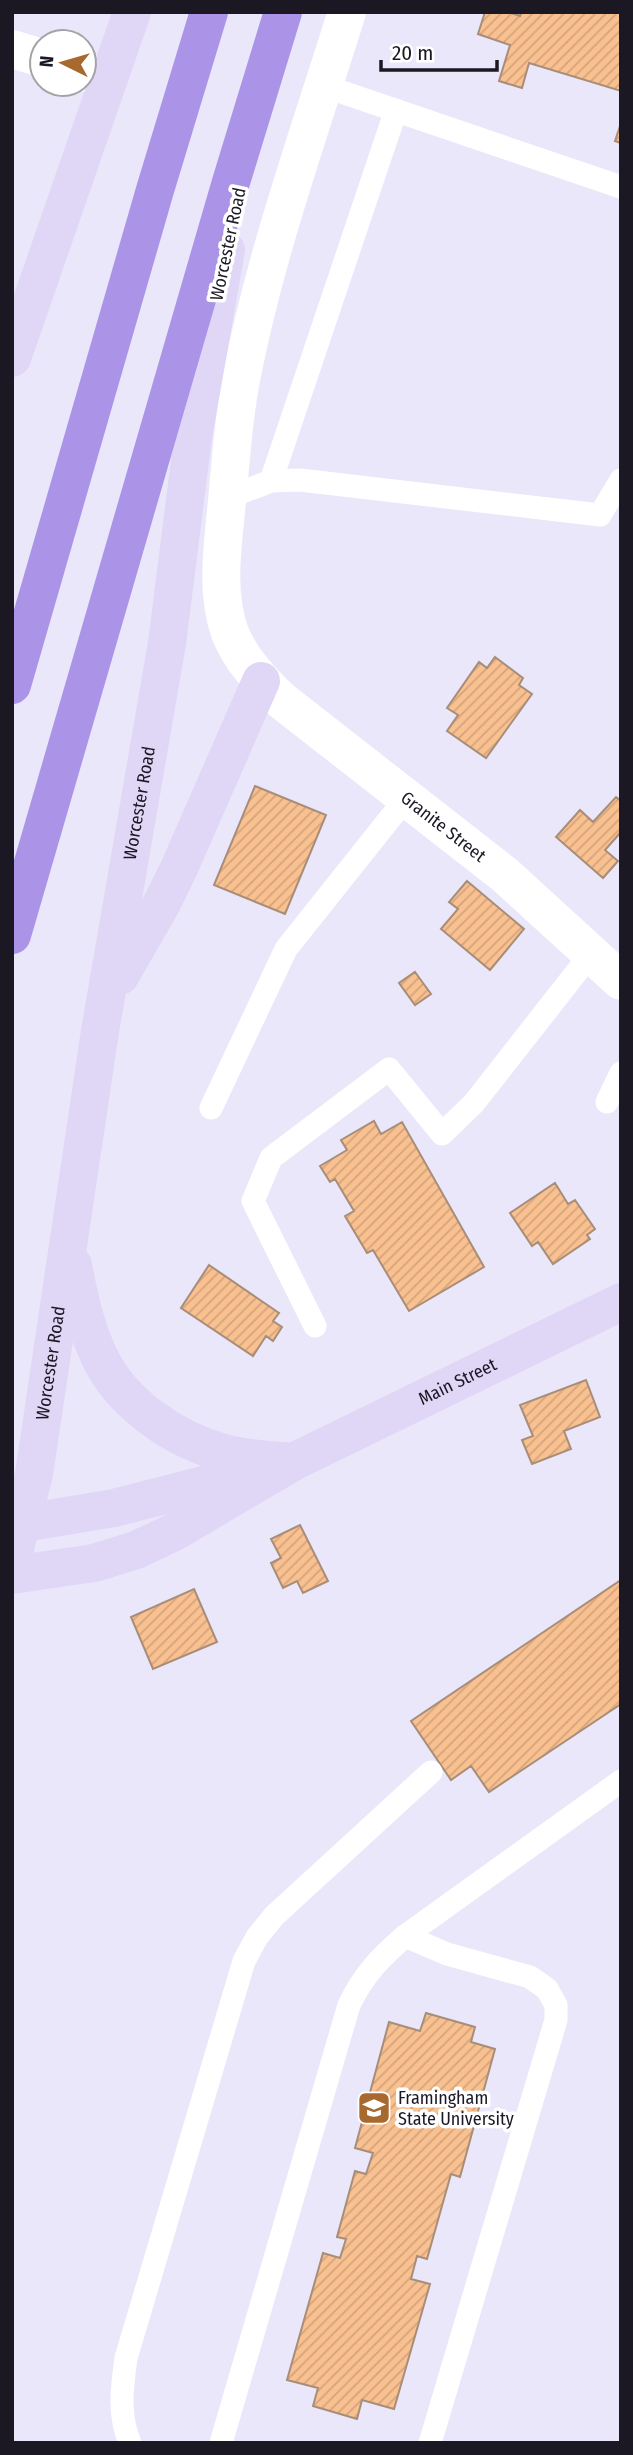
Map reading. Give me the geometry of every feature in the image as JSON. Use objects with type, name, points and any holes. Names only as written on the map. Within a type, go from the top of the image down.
[{"type":"highway","points":[[12,685],[158,177],[209,12]]},
{"type":"highway","name":"Worcester Road","points":[[12,935],[277,30]]},
{"type":"main road","points":[[98,72],[132,12]]},
{"type":"main road","name":"Worcester Road","points":[[12,1560],[18,1524],[34,1474],[100,1031],[164,655],[207,351],[228,240],[277,30]]},
{"type":"main road","points":[[14,350],[89,98]]},
{"type":"main road","points":[[100,1031],[117,984],[180,866],[261,681]]},
{"type":"main road","points":[[68,1242],[79,1296],[101,1360],[119,1387],[143,1411],[168,1429],[222,1452],[249,1459],[293,1462]]},
{"type":"main road","name":"Main Street","points":[[12,1575],[94,1563],[136,1550],[174,1532],[293,1462],[621,1302]]},
{"type":"main road","points":[[12,1430],[29,1408],[51,1363]]},
{"type":"main road","name":"Main Street","points":[[18,1524],[114,1508],[293,1462]]},
{"type":"street","points":[[261,681],[243,657],[230,633],[223,605],[220,571],[233,429],[252,330],[285,210],[347,12]]},
{"type":"street","name":"Granite Street","points":[[261,681],[281,700],[505,875],[612,971]]},
{"type":"lane","points":[[324,86],[621,187]]},
{"type":"lane","points":[[271,481],[396,110]]},
{"type":"lane","points":[[227,498],[271,481],[300,480],[600,515],[621,480]]},
{"type":"lane","points":[[211,1108],[286,949],[407,797]]},
{"type":"lane","points":[[315,1326],[253,1200],[271,1158],[388,1069],[442,1134],[612,971]]},
{"type":"lane","points":[[607,1102],[621,1073]]},
{"type":"lane","points":[[130,2443],[122,2417],[121,2391],[127,2358],[244,1961],[257,1937],[274,1916],[431,1772]]},
{"type":"lane","points":[[220,2443],[349,2005],[360,1981],[379,1959],[405,1936],[621,1781]]},
{"type":"lane","points":[[405,1936],[447,1954],[530,1977],[547,1989],[556,2005],[556,2020],[430,2443]]},
{"type":"building","points":[[485,12],[508,12],[520,16],[521,12],[621,12],[621,91],[529,63],[522,88],[499,81],[510,45],[478,34]]},
{"type":"building","points":[[621,123],[621,143],[615,141]]},
{"type":"building","points":[[495,657],[523,678],[519,685],[532,694],[486,758],[447,731],[458,715],[447,708],[479,662],[487,668]]},
{"type":"building","points":[[255,786],[326,815],[285,914],[214,885]]},
{"type":"building","points":[[616,797],[621,801],[621,832],[605,850],[618,861],[603,878],[556,837],[580,810],[593,822]]},
{"type":"building","points":[[467,881],[524,929],[490,970],[441,929],[458,909],[449,902]]},
{"type":"building","points":[[415,972],[431,994],[415,1005],[399,983]]},
{"type":"building","points":[[374,1121],[381,1134],[402,1122],[484,1267],[409,1311],[373,1250],[367,1253],[345,1216],[354,1211],[335,1179],[330,1182],[320,1166],[347,1150],[341,1140]]},
{"type":"building","points":[[555,1183],[568,1204],[575,1200],[595,1229],[587,1235],[590,1239],[553,1264],[538,1242],[532,1246],[510,1213]]},
{"type":"building","points":[[209,1265],[279,1313],[273,1321],[282,1327],[273,1341],[266,1336],[253,1356],[181,1308]]},
{"type":"building","points":[[586,1380],[600,1417],[564,1431],[571,1449],[532,1464],[522,1440],[533,1436],[520,1405]]},
{"type":"building","points":[[300,1525],[328,1581],[303,1593],[297,1581],[283,1588],[271,1563],[281,1558],[271,1539]]},
{"type":"building","points":[[621,1580],[621,1704],[489,1792],[471,1766],[451,1780],[411,1721]]},
{"type":"building","points":[[194,1589],[217,1642],[153,1669],[131,1617]]},
{"type":"building","points":[[426,2013],[475,2027],[471,2042],[495,2049],[460,2177],[451,2174],[427,2259],[417,2256],[411,2279],[430,2284],[394,2409],[362,2400],[357,2419],[313,2406],[318,2388],[287,2380],[323,2253],[340,2258],[346,2239],[337,2237],[355,2171],[366,2174],[373,2153],[355,2148],[389,2022],[420,2031]]},
{"type":"place","name":"Framingham State University","points":[[374,2108]]}]
